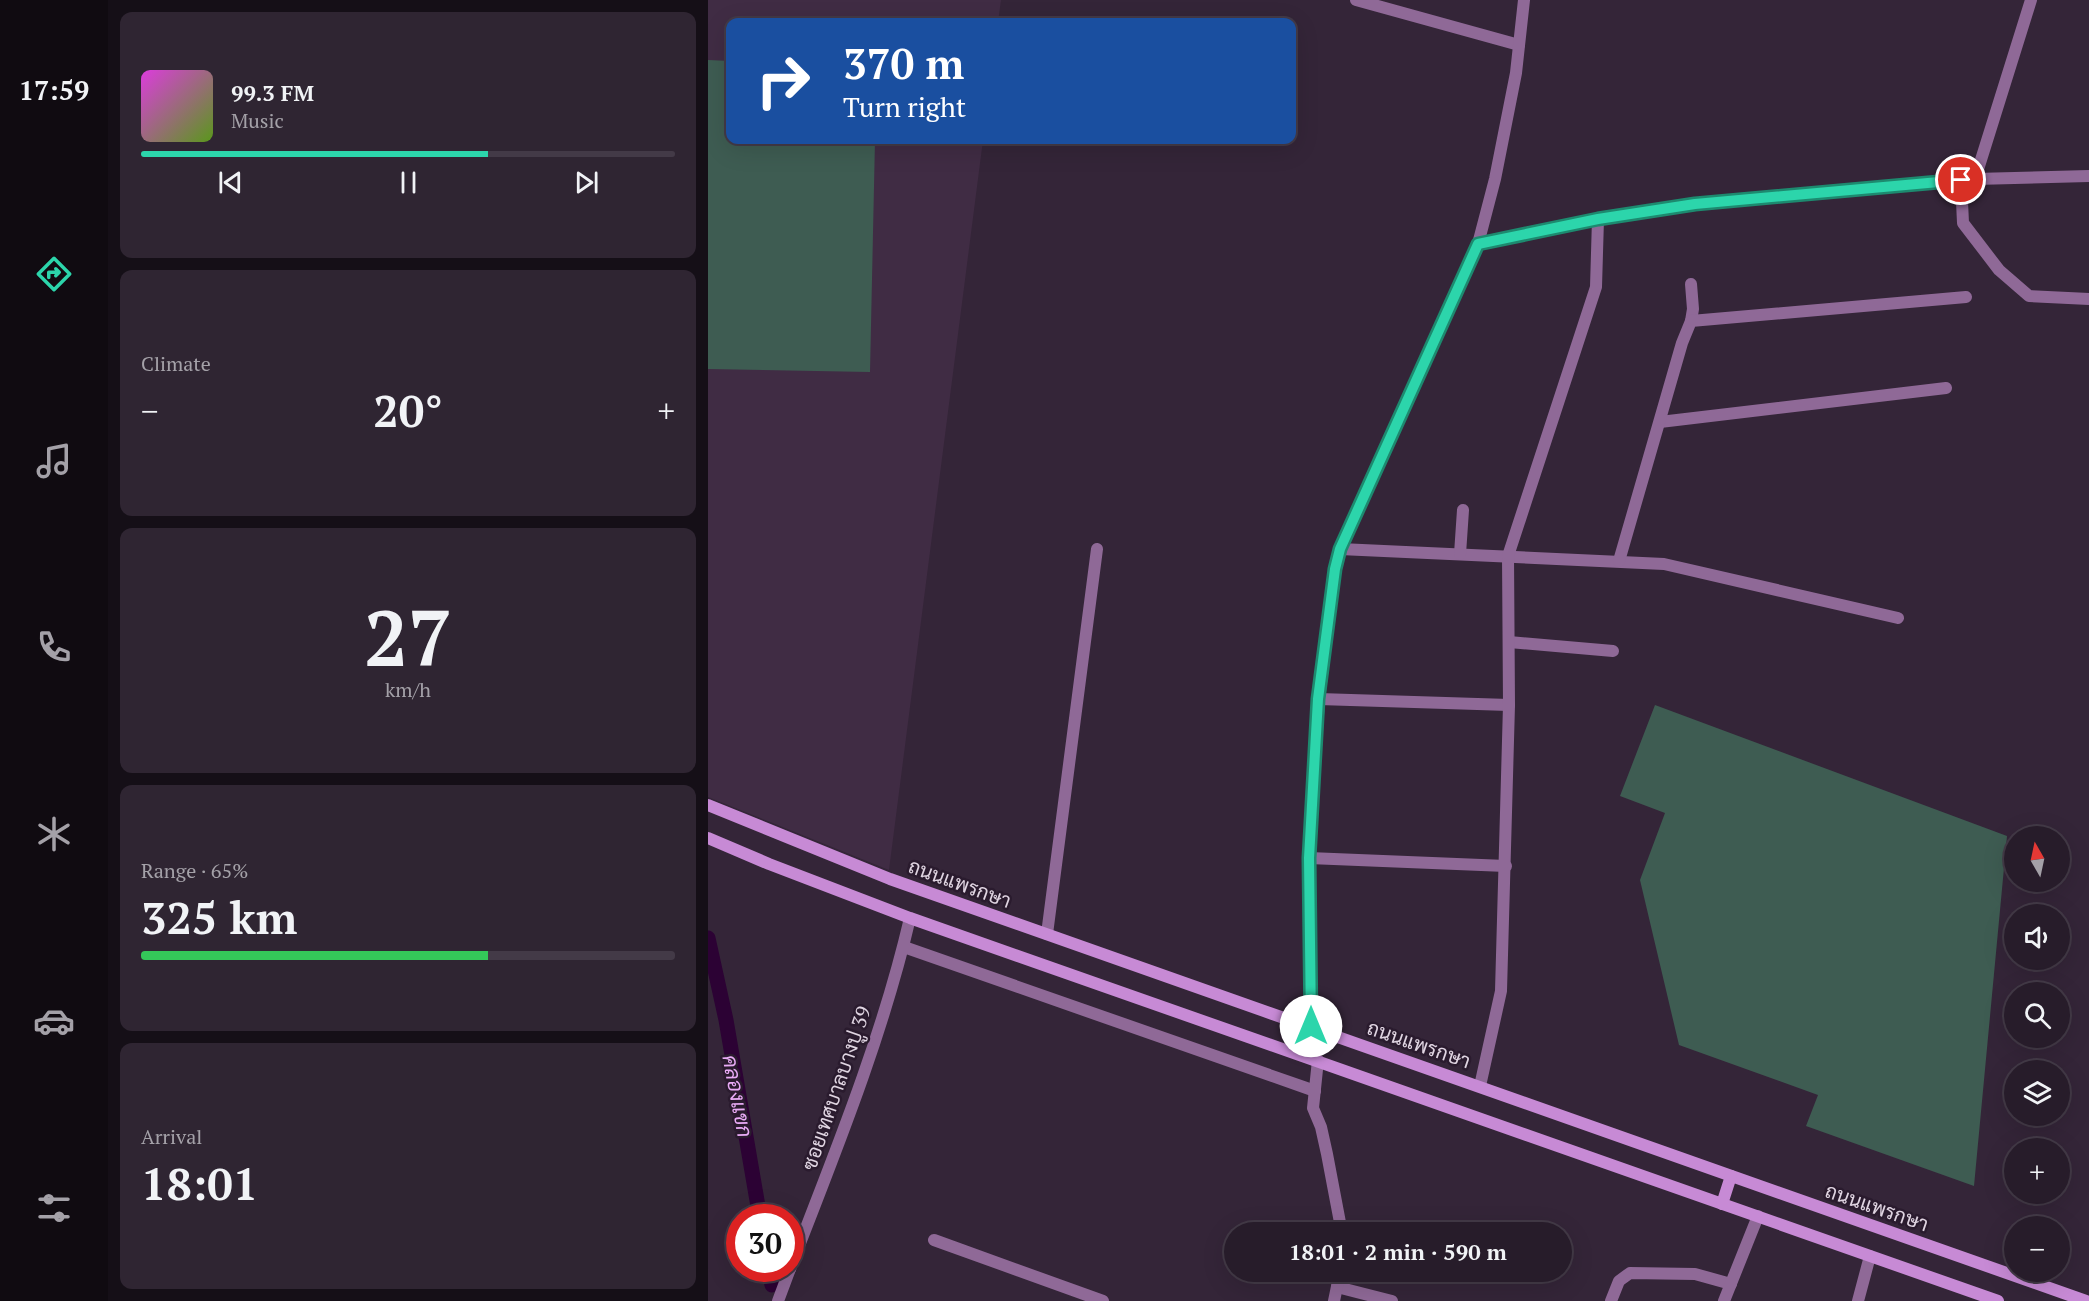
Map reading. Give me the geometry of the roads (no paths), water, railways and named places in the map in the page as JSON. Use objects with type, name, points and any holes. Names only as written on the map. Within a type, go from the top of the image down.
[{"type":"main road","name":"ถนนแพรกษา","points":[[710,805],[890,879],[2086,1301]]},
{"type":"main road","points":[[712,840],[910,918],[1318,1059],[1998,1301]]},
{"type":"main road","points":[[1722,1204],[1731,1176]]},
{"type":"street","points":[[1356,0],[1519,45]]},
{"type":"street","points":[[1311,1026],[1309,858],[1318,699],[1335,569],[1340,549],[1478,244],[1495,179],[1516,73],[1524,0]]},
{"type":"street","points":[[1975,179],[2031,0]]},
{"type":"street","points":[[1478,244],[1598,219],[1695,204],[1975,179],[2089,177]]},
{"type":"street","points":[[1961,180],[1963,223],[1999,270],[2029,296],[2089,299]]},
{"type":"street","points":[[1480,1086],[1501,991],[1509,705],[1509,556],[1596,287],[1598,219]]},
{"type":"street","points":[[1619,561],[1694,309],[1691,284]]},
{"type":"street","points":[[1690,321],[1966,297]]},
{"type":"street","points":[[1660,422],[1946,388]]},
{"type":"street","points":[[1460,554],[1463,510]]},
{"type":"street","points":[[1047,934],[1097,549]]},
{"type":"street","points":[[1340,549],[1664,564],[1898,618]]},
{"type":"street","points":[[1509,642],[1613,651]]},
{"type":"street","points":[[1318,699],[1509,705]]},
{"type":"street","points":[[1309,858],[1506,866]]},
{"type":"street","name":"ซอยเทศบาลบางปู 39","points":[[804,1232],[862,1078],[910,918]]},
{"type":"street","points":[[903,947],[1315,1091]]},
{"type":"street","points":[[1318,1059],[1313,1108],[1321,1127],[1340,1222]]},
{"type":"street","points":[[1724,1301],[1758,1216]]},
{"type":"street","points":[[933,1240],[1103,1301]]},
{"type":"street","points":[[1858,1301],[1870,1256]]},
{"type":"street","points":[[1611,1301],[1619,1281],[1630,1273],[1695,1274],[1731,1284]]},
{"type":"street","name":"ซอยเทศบาลบางปู 39","points":[[778,1301],[785,1282]]},
{"type":"street","points":[[1334,1301],[1338,1282]]},
{"type":"street","points":[[1337,1287],[1392,1301]]},
{"type":"waterway","name":"คลองแขก","points":[[708,938],[726,1020],[758,1204]]}]
